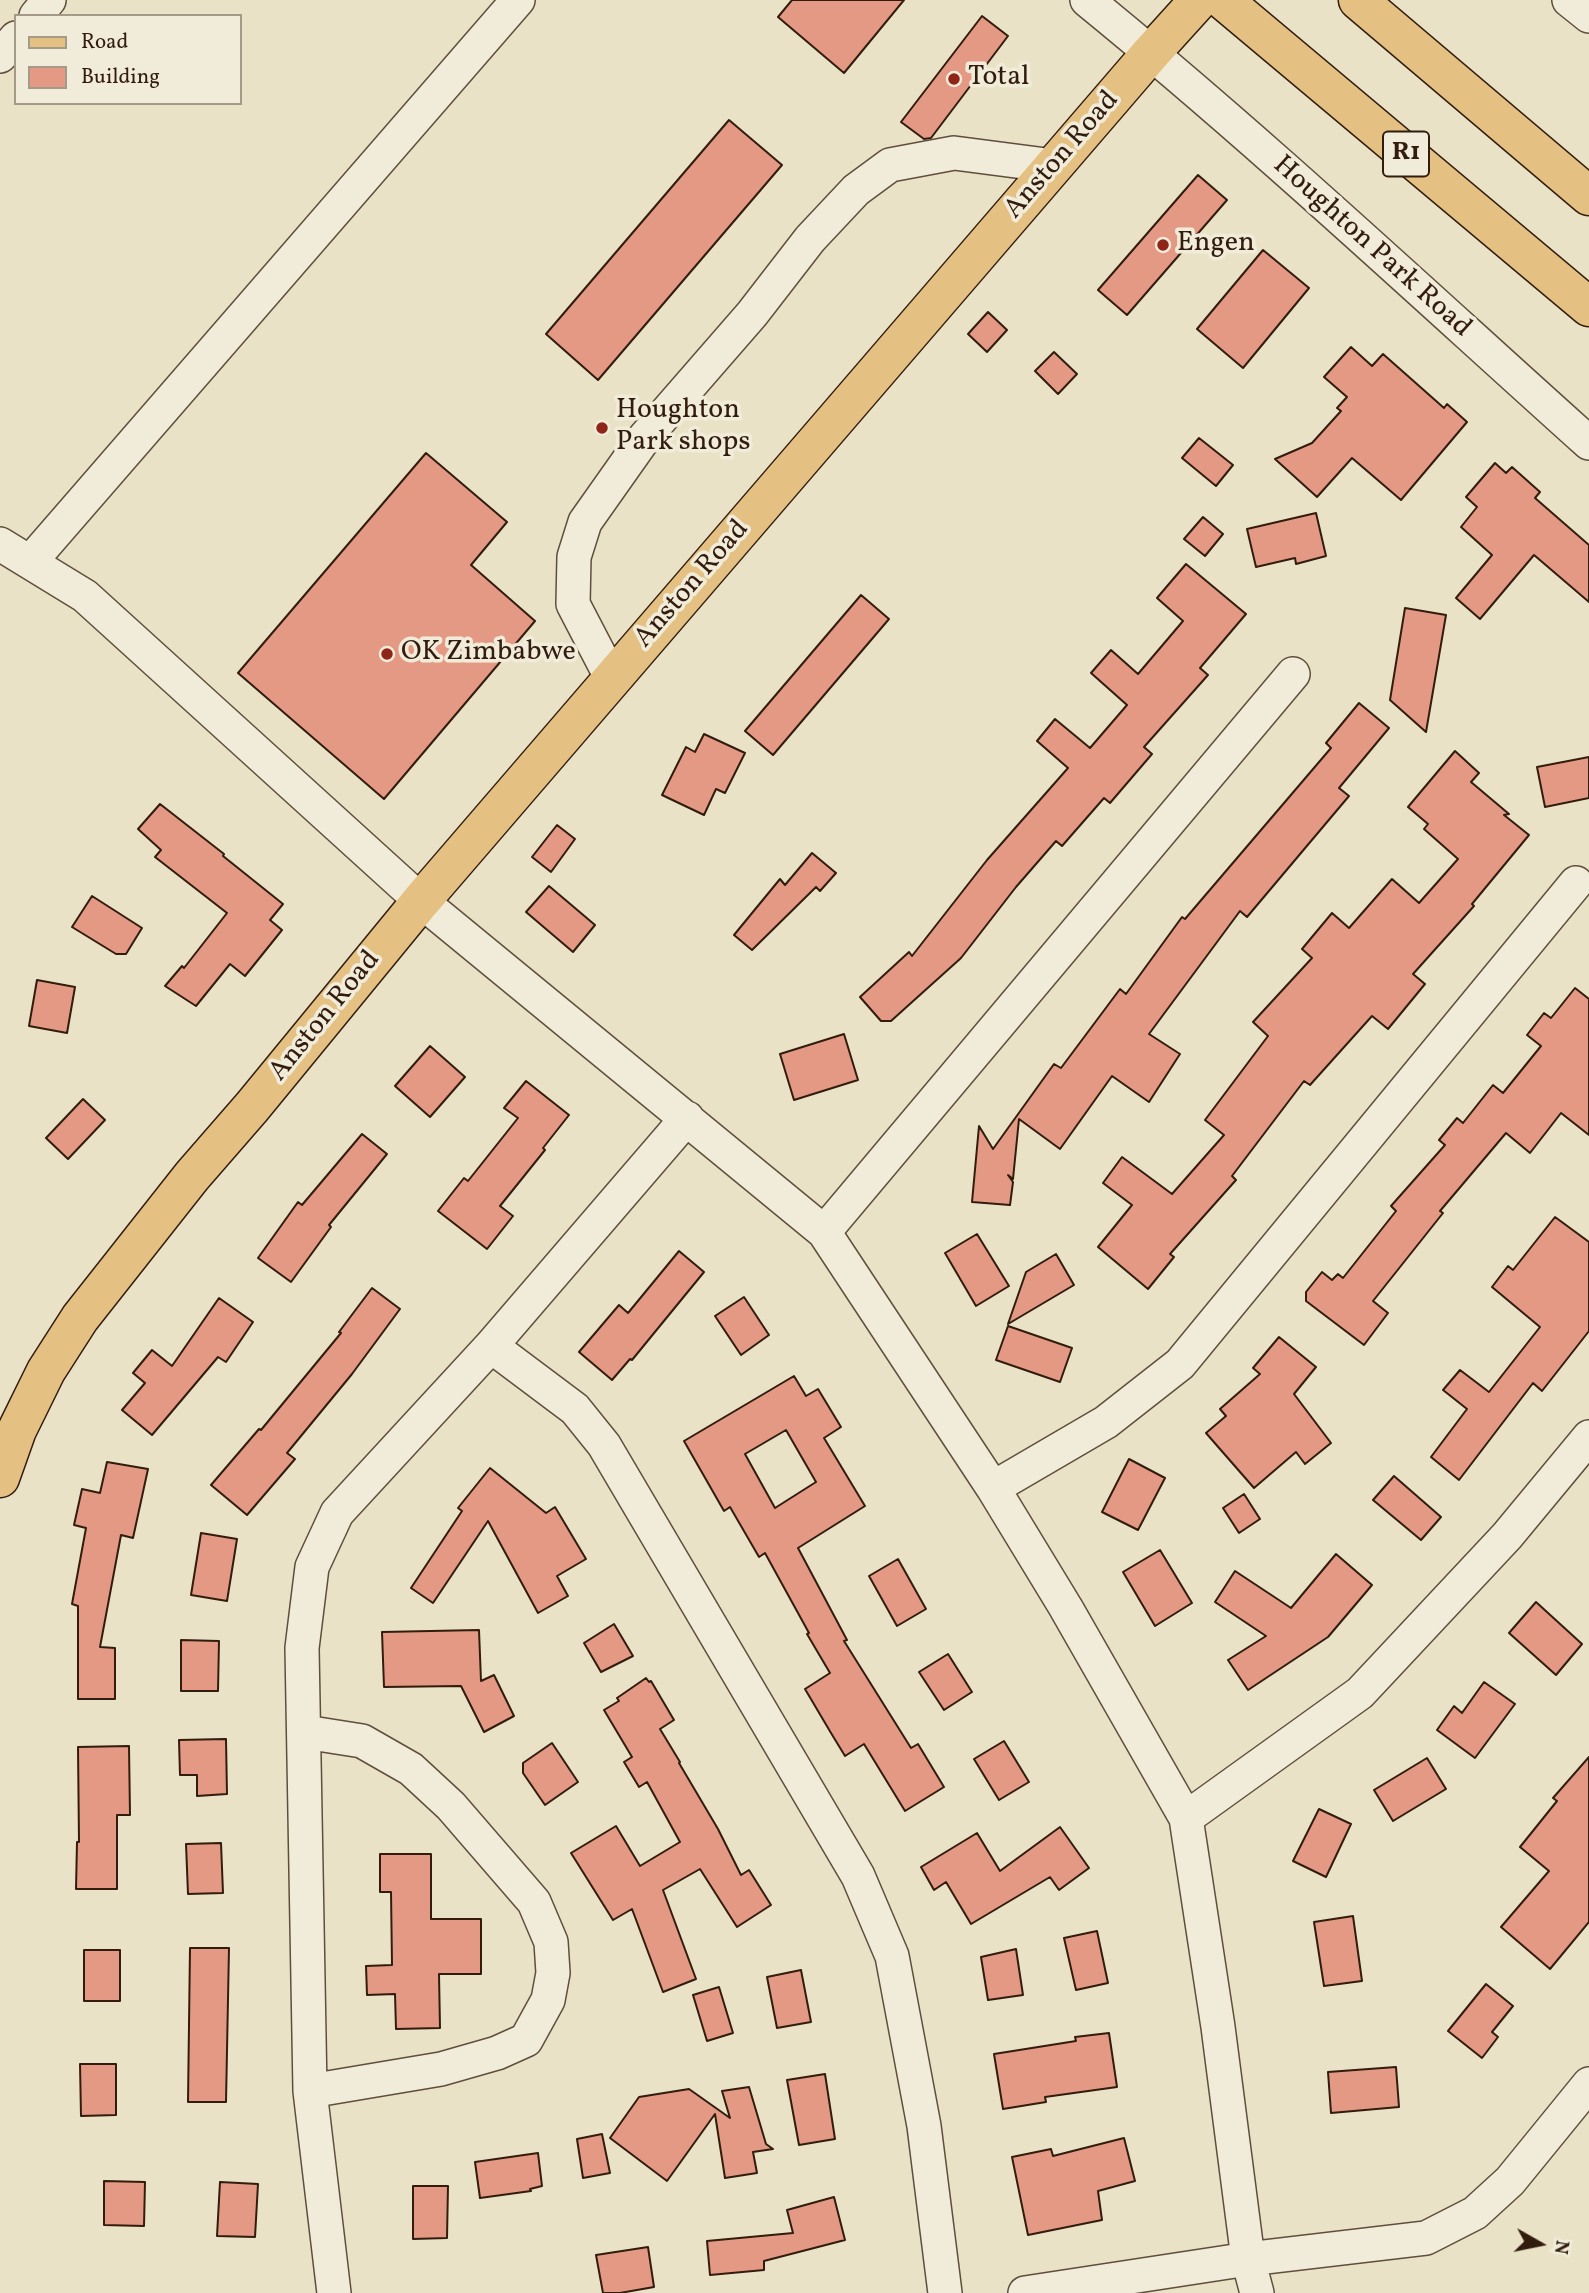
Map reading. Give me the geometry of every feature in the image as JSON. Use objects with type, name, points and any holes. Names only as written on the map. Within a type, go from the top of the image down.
[{"type":"main road","name":"Anston Road","points":[[0,1478],[17,1430],[53,1360],[79,1318],[192,1175],[252,1107],[421,901],[1199,0]]},
{"type":"main road","name":"R1","points":[[1223,0],[1589,307]]},
{"type":"main road","points":[[1358,0],[1589,196]]},
{"type":"street","points":[[38,14],[49,0]]},
{"type":"street","points":[[31,561],[519,0]]},
{"type":"street","name":"Houghton Park Road","points":[[1087,0],[1152,53],[1589,443]]},
{"type":"street","points":[[1569,0],[1589,16]]},
{"type":"street","points":[[0,56],[14,40]]},
{"type":"street","points":[[612,679],[573,604],[574,557],[585,522],[645,437],[752,314],[810,239],[856,190],[890,166],[954,153],[1054,166]]},
{"type":"street","points":[[0,544],[85,596],[421,901],[824,1232],[993,1488],[1066,1608],[1186,1818],[1218,2027],[1248,2259],[1257,2293]]},
{"type":"street","points":[[824,1232],[1293,674]]},
{"type":"street","points":[[993,1488],[1106,1422],[1180,1364],[1576,883]]},
{"type":"street","points":[[334,2293],[310,2091],[302,1648],[312,1567],[337,1513],[491,1346],[687,1118]]},
{"type":"street","points":[[491,1346],[575,1409],[604,1445],[858,1876],[892,1956],[924,2126],[945,2293]]},
{"type":"street","points":[[1186,1818],[1360,1693],[1507,1536],[1589,1437]]},
{"type":"street","points":[[304,1732],[362,1741],[411,1769],[451,1806],[534,1902],[551,1942],[553,1973],[548,2000],[526,2040],[497,2053],[440,2069],[310,2091]]},
{"type":"street","points":[[1025,2293],[1248,2259],[1426,2238],[1475,2213],[1510,2181],[1589,2084]]},
{"type":"building","points":[[792,0],[904,0],[844,73],[778,17]]},
{"type":"building","name":"Total","points":[[982,16],[1008,36],[931,138],[924,139],[901,122]]},
{"type":"building","points":[[729,120],[782,165],[598,380],[546,334]]},
{"type":"building","name":"Engen","points":[[1198,175],[1227,200],[1127,315],[1098,290]]},
{"type":"building","points":[[1263,250],[1309,288],[1243,368],[1197,329]]},
{"type":"building","points":[[988,312],[1007,330],[987,352],[968,334]]},
{"type":"building","points":[[1351,347],[1372,366],[1383,354],[1444,408],[1447,404],[1467,422],[1401,500],[1352,458],[1317,497],[1275,459],[1312,443],[1341,411],[1337,408],[1347,397],[1324,377]]},
{"type":"building","points":[[1054,352],[1077,374],[1058,394],[1035,371]]},
{"type":"building","points":[[1199,438],[1233,465],[1216,486],[1182,458]]},
{"type":"building","points":[[426,453],[507,522],[471,565],[535,621],[384,799],[238,673]]},
{"type":"building","points":[[1495,463],[1506,473],[1512,467],[1540,492],[1535,498],[1589,545],[1589,602],[1534,555],[1480,619],[1456,598],[1492,555],[1461,527],[1477,507],[1466,497]]},
{"type":"building","points":[[1316,513],[1326,556],[1296,564],[1295,558],[1256,567],[1247,529]]},
{"type":"building","points":[[1203,517],[1223,534],[1205,556],[1184,539]]},
{"type":"building","points":[[1186,564],[1246,614],[1200,668],[1208,675],[1144,747],[1152,754],[1110,803],[1104,798],[1062,846],[1056,841],[961,958],[891,1021],[881,1021],[860,997],[909,952],[912,956],[987,860],[1068,768],[1037,741],[1055,719],[1090,748],[1127,705],[1091,673],[1111,650],[1138,674],[1183,621],[1157,598]]},
{"type":"building","points":[[861,595],[889,619],[773,755],[745,731]]},
{"type":"building","points":[[1405,608],[1446,615],[1426,732],[1390,700]]},
{"type":"building","points":[[1359,703],[1389,728],[1339,788],[1349,796],[1247,917],[1240,911],[1149,1034],[1180,1054],[1149,1102],[1112,1076],[1060,1149],[1019,1119],[1013,1179],[1008,1175],[1013,1182],[1010,1205],[972,1202],[979,1126],[993,1149],[1054,1064],[1061,1068],[1120,989],[1126,994],[1182,917],[1185,919],[1331,748],[1326,743]]},
{"type":"building","points":[[704,734],[745,753],[725,793],[716,789],[704,815],[662,795],[686,747],[695,752]]},
{"type":"building","points":[[1455,751],[1479,773],[1471,782],[1509,814],[1504,815],[1529,835],[1472,904],[1474,906],[1413,974],[1425,984],[1388,1029],[1372,1016],[1310,1085],[1304,1081],[1232,1176],[1236,1180],[1170,1254],[1174,1257],[1148,1289],[1098,1247],[1132,1205],[1103,1183],[1122,1157],[1172,1194],[1224,1135],[1205,1120],[1268,1036],[1253,1022],[1312,958],[1302,949],[1332,913],[1349,928],[1392,879],[1419,903],[1458,859],[1424,829],[1428,824],[1408,807]]},
{"type":"building","points":[[1589,757],[1589,798],[1545,807],[1537,767]]},
{"type":"building","points":[[160,804],[283,904],[270,920],[282,930],[245,976],[230,964],[196,1006],[165,986],[182,966],[184,968],[227,913],[155,857],[161,850],[138,829]]},
{"type":"building","points":[[557,825],[575,839],[551,872],[532,857]]},
{"type":"building","points":[[812,853],[836,873],[820,891],[816,887],[752,950],[734,935],[780,879],[785,885]]},
{"type":"building","points":[[549,886],[595,925],[573,952],[526,912]]},
{"type":"building","points":[[92,896],[142,928],[126,954],[116,954],[72,927]]},
{"type":"building","points":[[37,980],[75,987],[67,1033],[29,1026]]},
{"type":"building","points":[[1575,988],[1589,999],[1589,1135],[1561,1113],[1530,1153],[1506,1133],[1440,1211],[1443,1213],[1373,1301],[1388,1313],[1364,1345],[1306,1301],[1306,1292],[1322,1272],[1332,1280],[1338,1274],[1343,1278],[1396,1211],[1391,1206],[1445,1145],[1439,1140],[1457,1118],[1463,1123],[1493,1085],[1503,1093],[1541,1046],[1527,1035],[1544,1013],[1551,1018]]},
{"type":"building","points":[[844,1034],[858,1080],[794,1100],[780,1054]]},
{"type":"building","points":[[430,1046],[465,1077],[430,1117],[395,1086]]},
{"type":"building","points":[[526,1081],[569,1115],[500,1206],[513,1216],[487,1249],[438,1211],[464,1178],[468,1181],[518,1118],[504,1108]]},
{"type":"building","points":[[83,1099],[105,1120],[68,1159],[46,1138]]},
{"type":"building","points":[[362,1134],[387,1154],[329,1225],[331,1227],[291,1282],[258,1258],[298,1202],[302,1205]]},
{"type":"building","points":[[1555,1217],[1589,1242],[1589,1331],[1542,1391],[1533,1383],[1459,1480],[1431,1457],[1467,1409],[1443,1390],[1460,1370],[1489,1392],[1540,1327],[1492,1287],[1508,1266],[1513,1270]]},
{"type":"building","points":[[977,1234],[1009,1286],[976,1306],[945,1253]]},
{"type":"building","points":[[679,1251],[704,1272],[632,1360],[630,1359],[612,1380],[579,1352],[619,1305],[628,1313]]},
{"type":"building","points":[[1056,1254],[1074,1285],[1008,1324],[1026,1272]]},
{"type":"building","points":[[372,1288],[400,1309],[352,1374],[287,1453],[295,1459],[247,1515],[211,1485],[259,1429],[261,1430],[341,1333],[339,1332]]},
{"type":"building","points":[[744,1297],[769,1335],[741,1355],[715,1316]]},
{"type":"building","points":[[219,1298],[253,1322],[226,1362],[218,1357],[152,1435],[122,1410],[145,1383],[133,1373],[152,1350],[172,1366]]},
{"type":"building","points":[[1008,1326],[1072,1348],[1060,1382],[996,1360]]},
{"type":"building","points":[[1279,1337],[1316,1367],[1294,1394],[1331,1443],[1305,1464],[1296,1452],[1254,1488],[1206,1433],[1226,1416],[1220,1409],[1260,1374],[1253,1368]]},
{"type":"building","points":[[794,1376],[806,1396],[818,1389],[841,1427],[824,1438],[865,1506],[798,1548],[847,1640],[844,1641],[911,1748],[918,1744],[944,1787],[905,1811],[864,1744],[845,1756],[805,1689],[830,1673],[765,1553],[759,1557],[730,1507],[724,1511],[684,1441]],"holes":[[[786,1430],[816,1482],[775,1508],[745,1454]]]},
{"type":"building","points":[[1129,1459],[1165,1478],[1138,1530],[1102,1512]]},
{"type":"building","points":[[107,1462],[148,1469],[133,1538],[121,1535],[100,1647],[115,1648],[115,1699],[78,1699],[78,1606],[72,1604],[86,1528],[74,1525],[82,1489],[100,1493]]},
{"type":"building","points":[[490,1468],[546,1513],[555,1507],[586,1559],[557,1576],[568,1596],[538,1613],[488,1521],[433,1603],[411,1588],[462,1511],[458,1508]]},
{"type":"building","points":[[1394,1476],[1441,1517],[1421,1540],[1373,1500]]},
{"type":"building","points":[[1244,1494],[1260,1519],[1239,1533],[1223,1508]]},
{"type":"building","points":[[201,1533],[237,1539],[227,1601],[191,1595]]},
{"type":"building","points":[[1160,1550],[1192,1603],[1155,1626],[1123,1572]]},
{"type":"building","points":[[1336,1554],[1372,1585],[1328,1637],[1248,1690],[1228,1660],[1266,1636],[1215,1602],[1235,1571],[1291,1608]]},
{"type":"building","points":[[898,1559],[926,1609],[897,1626],[869,1576]]},
{"type":"building","points":[[1536,1602],[1582,1644],[1556,1675],[1509,1633]]},
{"type":"building","points":[[614,1624],[633,1656],[601,1672],[584,1643]]},
{"type":"building","points":[[479,1630],[481,1681],[494,1675],[514,1716],[484,1732],[461,1686],[384,1687],[382,1632]]},
{"type":"building","points":[[181,1640],[219,1641],[218,1691],[181,1691]]},
{"type":"building","points":[[948,1654],[972,1692],[944,1710],[919,1672]]},
{"type":"building","points":[[646,1678],[651,1681],[674,1720],[660,1729],[718,1829],[741,1875],[749,1870],[771,1905],[737,1927],[700,1869],[663,1890],[696,1979],[663,1992],[632,1909],[613,1920],[571,1853],[616,1826],[640,1866],[680,1842],[647,1782],[639,1787],[624,1762],[632,1757],[604,1710]]},
{"type":"building","points":[[1484,1682],[1515,1704],[1475,1758],[1437,1730],[1454,1706],[1462,1713]]},
{"type":"building","points":[[226,1739],[227,1794],[197,1796],[197,1775],[180,1775],[179,1740]]},
{"type":"building","points":[[1004,1741],[1029,1782],[999,1800],[974,1759]]},
{"type":"building","points":[[552,1743],[578,1782],[545,1805],[523,1773],[523,1763]]},
{"type":"building","points":[[129,1746],[130,1815],[117,1815],[117,1889],[76,1889],[79,1842],[78,1747]]},
{"type":"building","points":[[1589,1757],[1589,1922],[1550,1969],[1501,1927],[1549,1871],[1520,1847],[1557,1801],[1553,1798]]},
{"type":"building","points":[[1427,1758],[1446,1789],[1393,1821],[1374,1790]]},
{"type":"building","points":[[1319,1809],[1351,1824],[1326,1877],[1293,1861]]},
{"type":"building","points":[[1060,1827],[1089,1868],[1059,1890],[1050,1877],[971,1924],[946,1882],[934,1890],[921,1867],[977,1833],[1000,1871]]},
{"type":"building","points":[[221,1843],[223,1893],[188,1894],[186,1844]]},
{"type":"building","points":[[380,1854],[431,1854],[431,1919],[481,1919],[481,1974],[439,1974],[440,2028],[396,2029],[395,1994],[367,1995],[366,1966],[392,1965],[391,1892],[380,1892]]},
{"type":"building","points":[[1353,1916],[1362,1981],[1324,1986],[1314,1922]]},
{"type":"building","points":[[1097,1931],[1108,1983],[1076,1990],[1064,1938]]},
{"type":"building","points":[[190,1948],[229,1948],[226,2102],[188,2102]]},
{"type":"building","points":[[1016,1949],[1023,1995],[988,2000],[981,1957]]},
{"type":"building","points":[[84,1950],[120,1950],[120,2001],[84,2001]]},
{"type":"building","points":[[801,1970],[811,2022],[777,2028],[767,1977]]},
{"type":"building","points":[[1486,1984],[1513,2006],[1492,2032],[1498,2037],[1482,2058],[1448,2031]]},
{"type":"building","points":[[719,1987],[733,2033],[707,2041],[693,1995]]},
{"type":"building","points":[[1109,2033],[1117,2087],[1045,2097],[1046,2102],[1003,2109],[994,2054],[1076,2041],[1075,2037]]},
{"type":"building","points":[[80,2064],[116,2064],[116,2115],[81,2116]]},
{"type":"building","points":[[1396,2067],[1399,2107],[1331,2113],[1328,2072]]},
{"type":"building","points":[[825,2074],[835,2139],[799,2145],[787,2080]]},
{"type":"building","points":[[749,2087],[766,2144],[773,2149],[753,2152],[757,2173],[725,2178],[715,2114],[667,2181],[610,2138],[639,2097],[689,2089],[730,2118],[722,2091]]},
{"type":"building","points":[[602,2134],[610,2173],[583,2178],[577,2139]]},
{"type":"building","points":[[1124,2138],[1135,2181],[1098,2191],[1102,2220],[1028,2235],[1012,2157],[1051,2149],[1053,2156]]},
{"type":"building","points":[[538,2153],[542,2186],[530,2189],[531,2191],[480,2198],[475,2162]]},
{"type":"building","points":[[104,2181],[145,2182],[144,2226],[104,2225]]},
{"type":"building","points":[[220,2182],[258,2184],[255,2237],[217,2236]]},
{"type":"building","points":[[413,2186],[448,2186],[447,2238],[413,2239]]},
{"type":"building","points":[[834,2197],[845,2240],[764,2261],[764,2270],[710,2275],[707,2241],[793,2233],[787,2210]]},
{"type":"building","points":[[648,2247],[654,2287],[603,2293],[596,2255]]},
{"type":"place","name":"Total","points":[[954,79]]},
{"type":"place","name":"Engen","points":[[1163,245]]},
{"type":"place","name":"Houghton Park shops","points":[[602,428]]},
{"type":"place","name":"OK Zimbabwe","points":[[387,654]]}]
